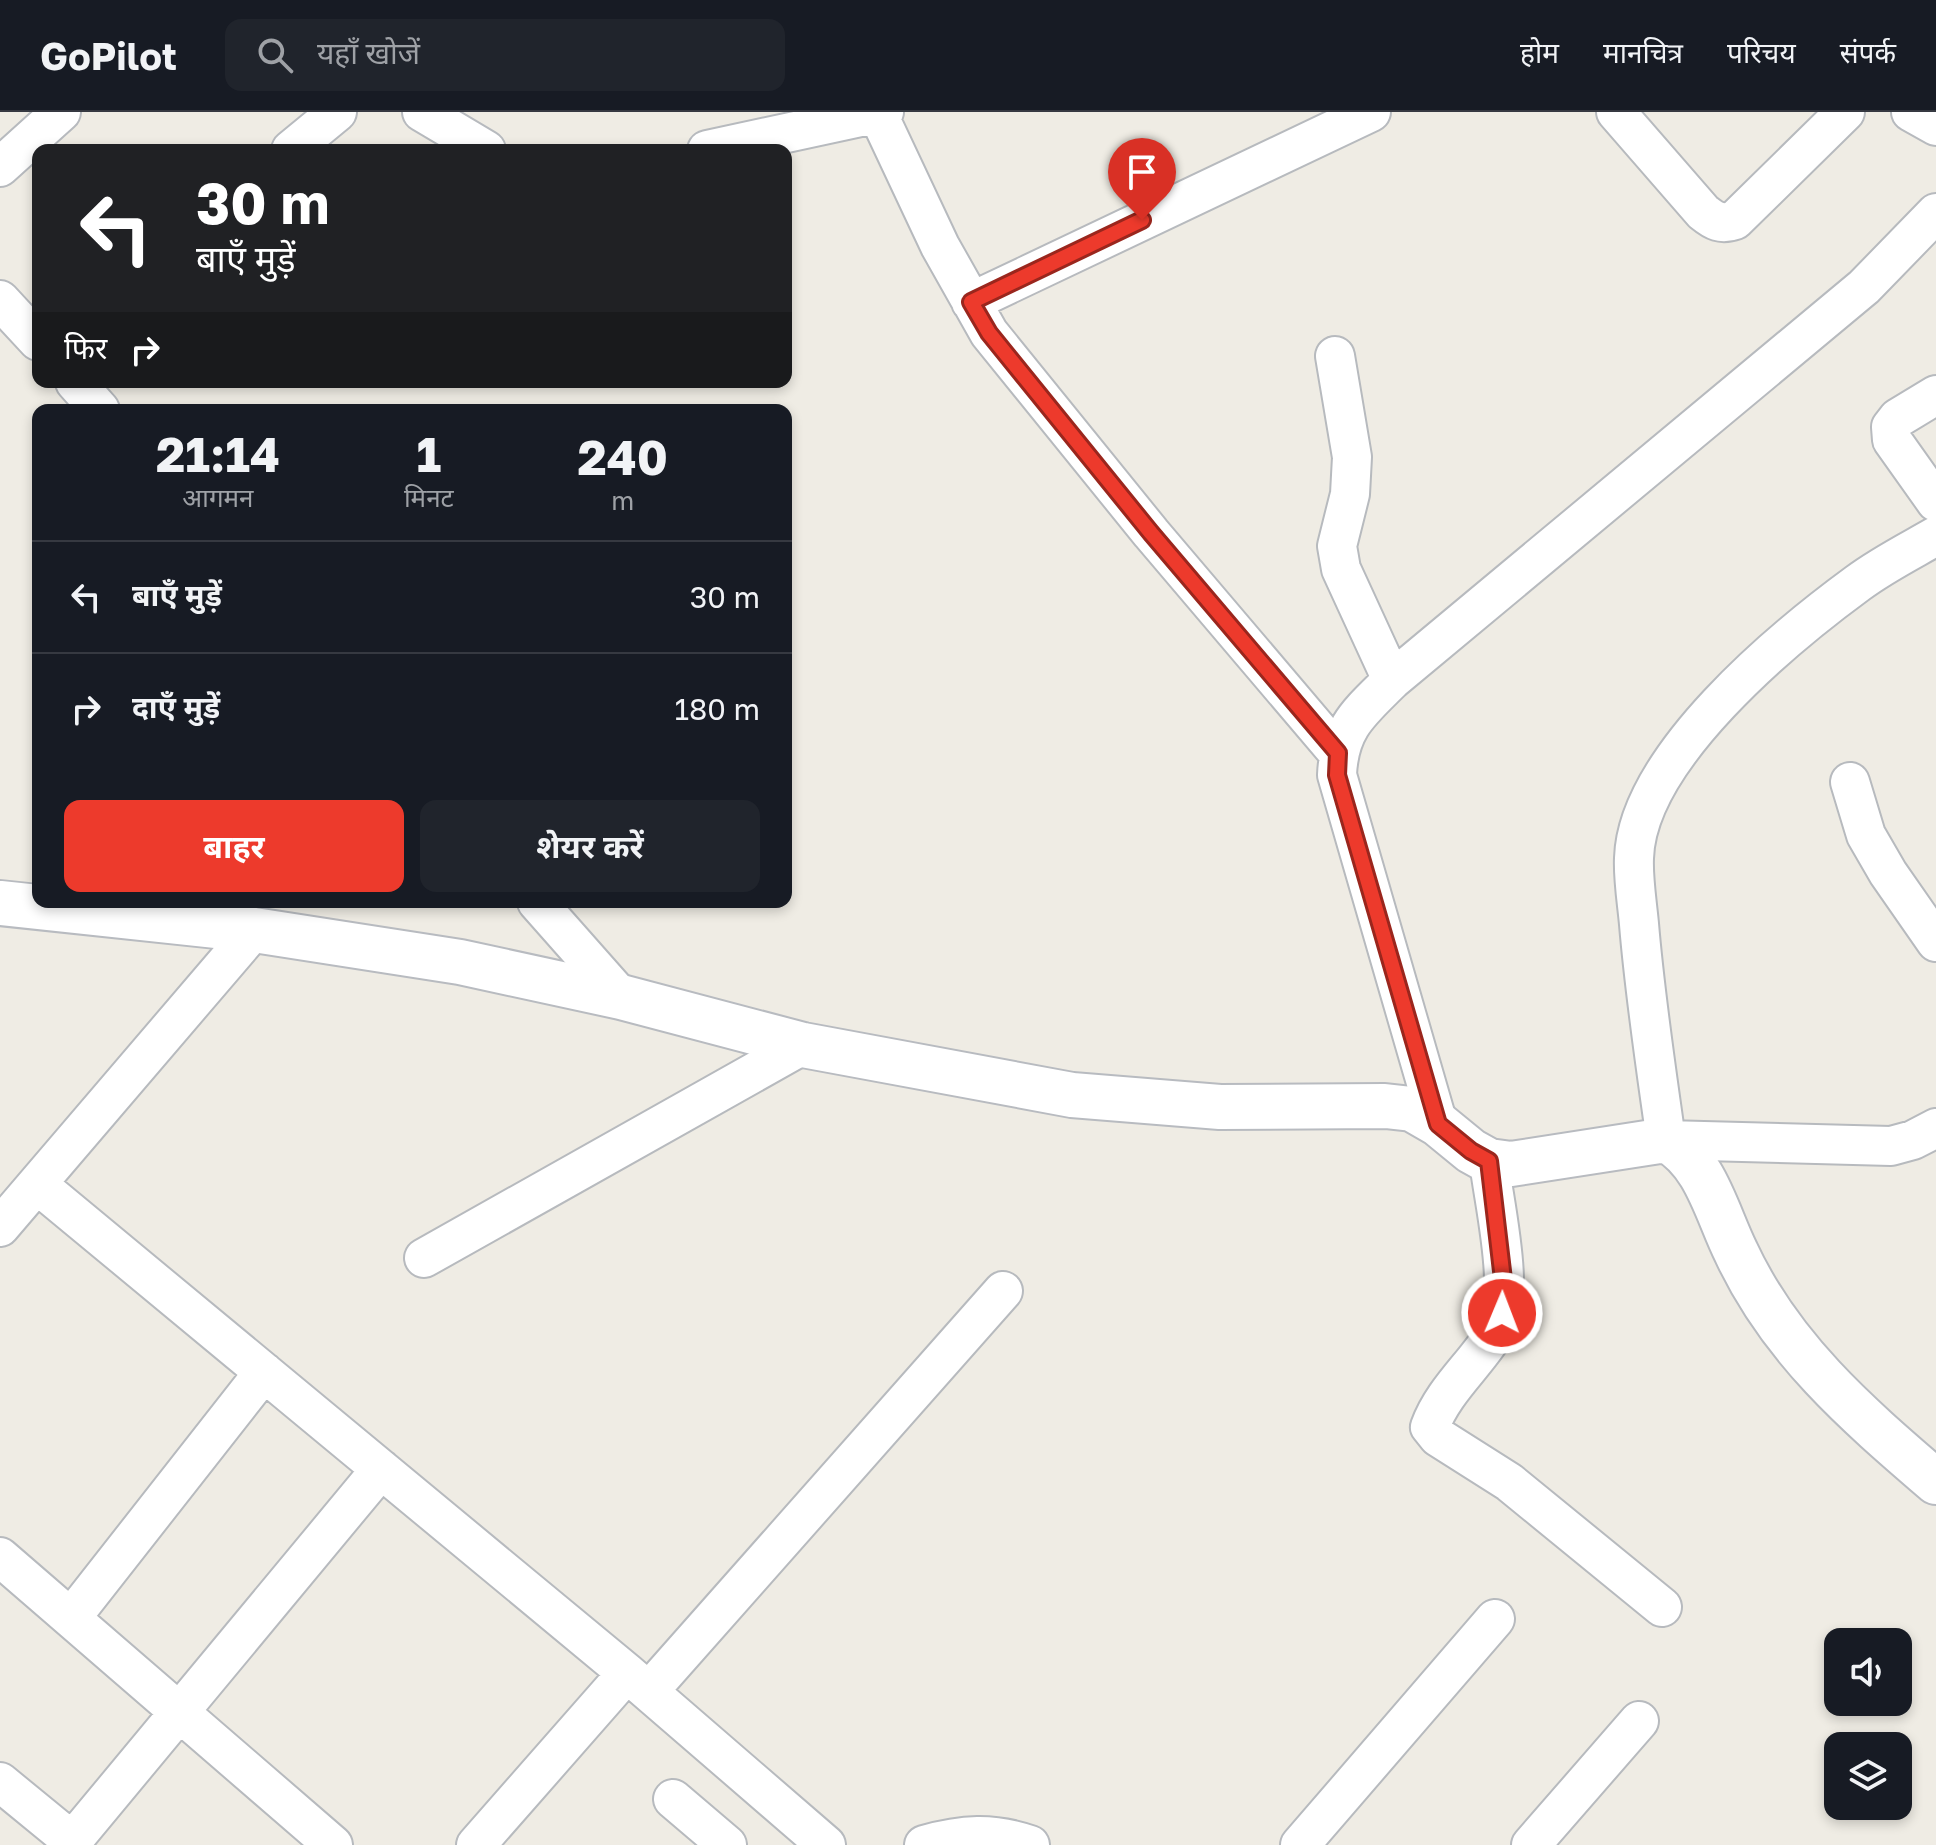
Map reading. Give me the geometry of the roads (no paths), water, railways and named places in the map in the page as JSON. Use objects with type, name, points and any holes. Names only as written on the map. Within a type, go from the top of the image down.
[{"type":"street","points":[[0,167],[61,112]]},
{"type":"street","points":[[298,144],[337,112]]},
{"type":"street","points":[[422,112],[476,144]]},
{"type":"street","points":[[971,302],[1371,112]]},
{"type":"street","points":[[1616,112],[1703,212],[1715,221],[1726,223],[1735,220],[1845,112]]},
{"type":"street","points":[[1911,112],[1936,126]]},
{"type":"street","points":[[735,144],[880,113],[940,246],[989,333],[1141,522],[1338,753]]},
{"type":"street","points":[[1438,1124],[1337,775],[1338,753],[1345,730],[1392,680],[1864,287],[1936,213]]},
{"type":"street","points":[[0,300],[32,335]]},
{"type":"street","points":[[1335,356],[1352,457],[1350,494],[1337,546],[1392,680]]},
{"type":"street","points":[[80,388],[95,404]]},
{"type":"street","points":[[1936,395],[1891,427],[1892,440],[1936,502]]},
{"type":"street","points":[[1936,536],[1859,582],[1757,666],[1708,715],[1678,752],[1651,797],[1639,825],[1634,857],[1645,995],[1666,1140],[1692,1158],[1737,1255],[1786,1337],[1850,1408],[1936,1482]]},
{"type":"street","points":[[1850,782],[1866,835],[1936,942]]},
{"type":"street","points":[[0,903],[32,906]]},
{"type":"street","points":[[47,908],[254,930],[460,962],[621,997],[803,1045],[1072,1095],[1220,1107],[1385,1106],[1412,1109],[1489,1161],[1511,1164],[1666,1140],[1891,1146],[1913,1140],[1936,1128]]},
{"type":"street","points":[[542,908],[621,997]]},
{"type":"street","points":[[0,1227],[254,930]]},
{"type":"street","points":[[424,1258],[803,1045]]},
{"type":"street","points":[[1489,1161],[1504,1288],[1502,1313],[1495,1332],[1443,1401],[1430,1427],[1438,1437],[1509,1482],[1662,1607]]},
{"type":"street","points":[[38,1185],[638,1682],[826,1845]]},
{"type":"street","points":[[476,1845],[638,1682],[1003,1291]]},
{"type":"street","points":[[71,1618],[264,1372]]},
{"type":"street","points":[[0,1782],[70,1843],[381,1469]]},
{"type":"street","points":[[0,1557],[333,1845]]},
{"type":"street","points":[[1300,1845],[1495,1619]]},
{"type":"street","points":[[1531,1845],[1639,1721]]},
{"type":"street","points":[[673,1799],[727,1845]]},
{"type":"street","points":[[924,1845],[969,1835],[1002,1835],[1030,1845]]}]
